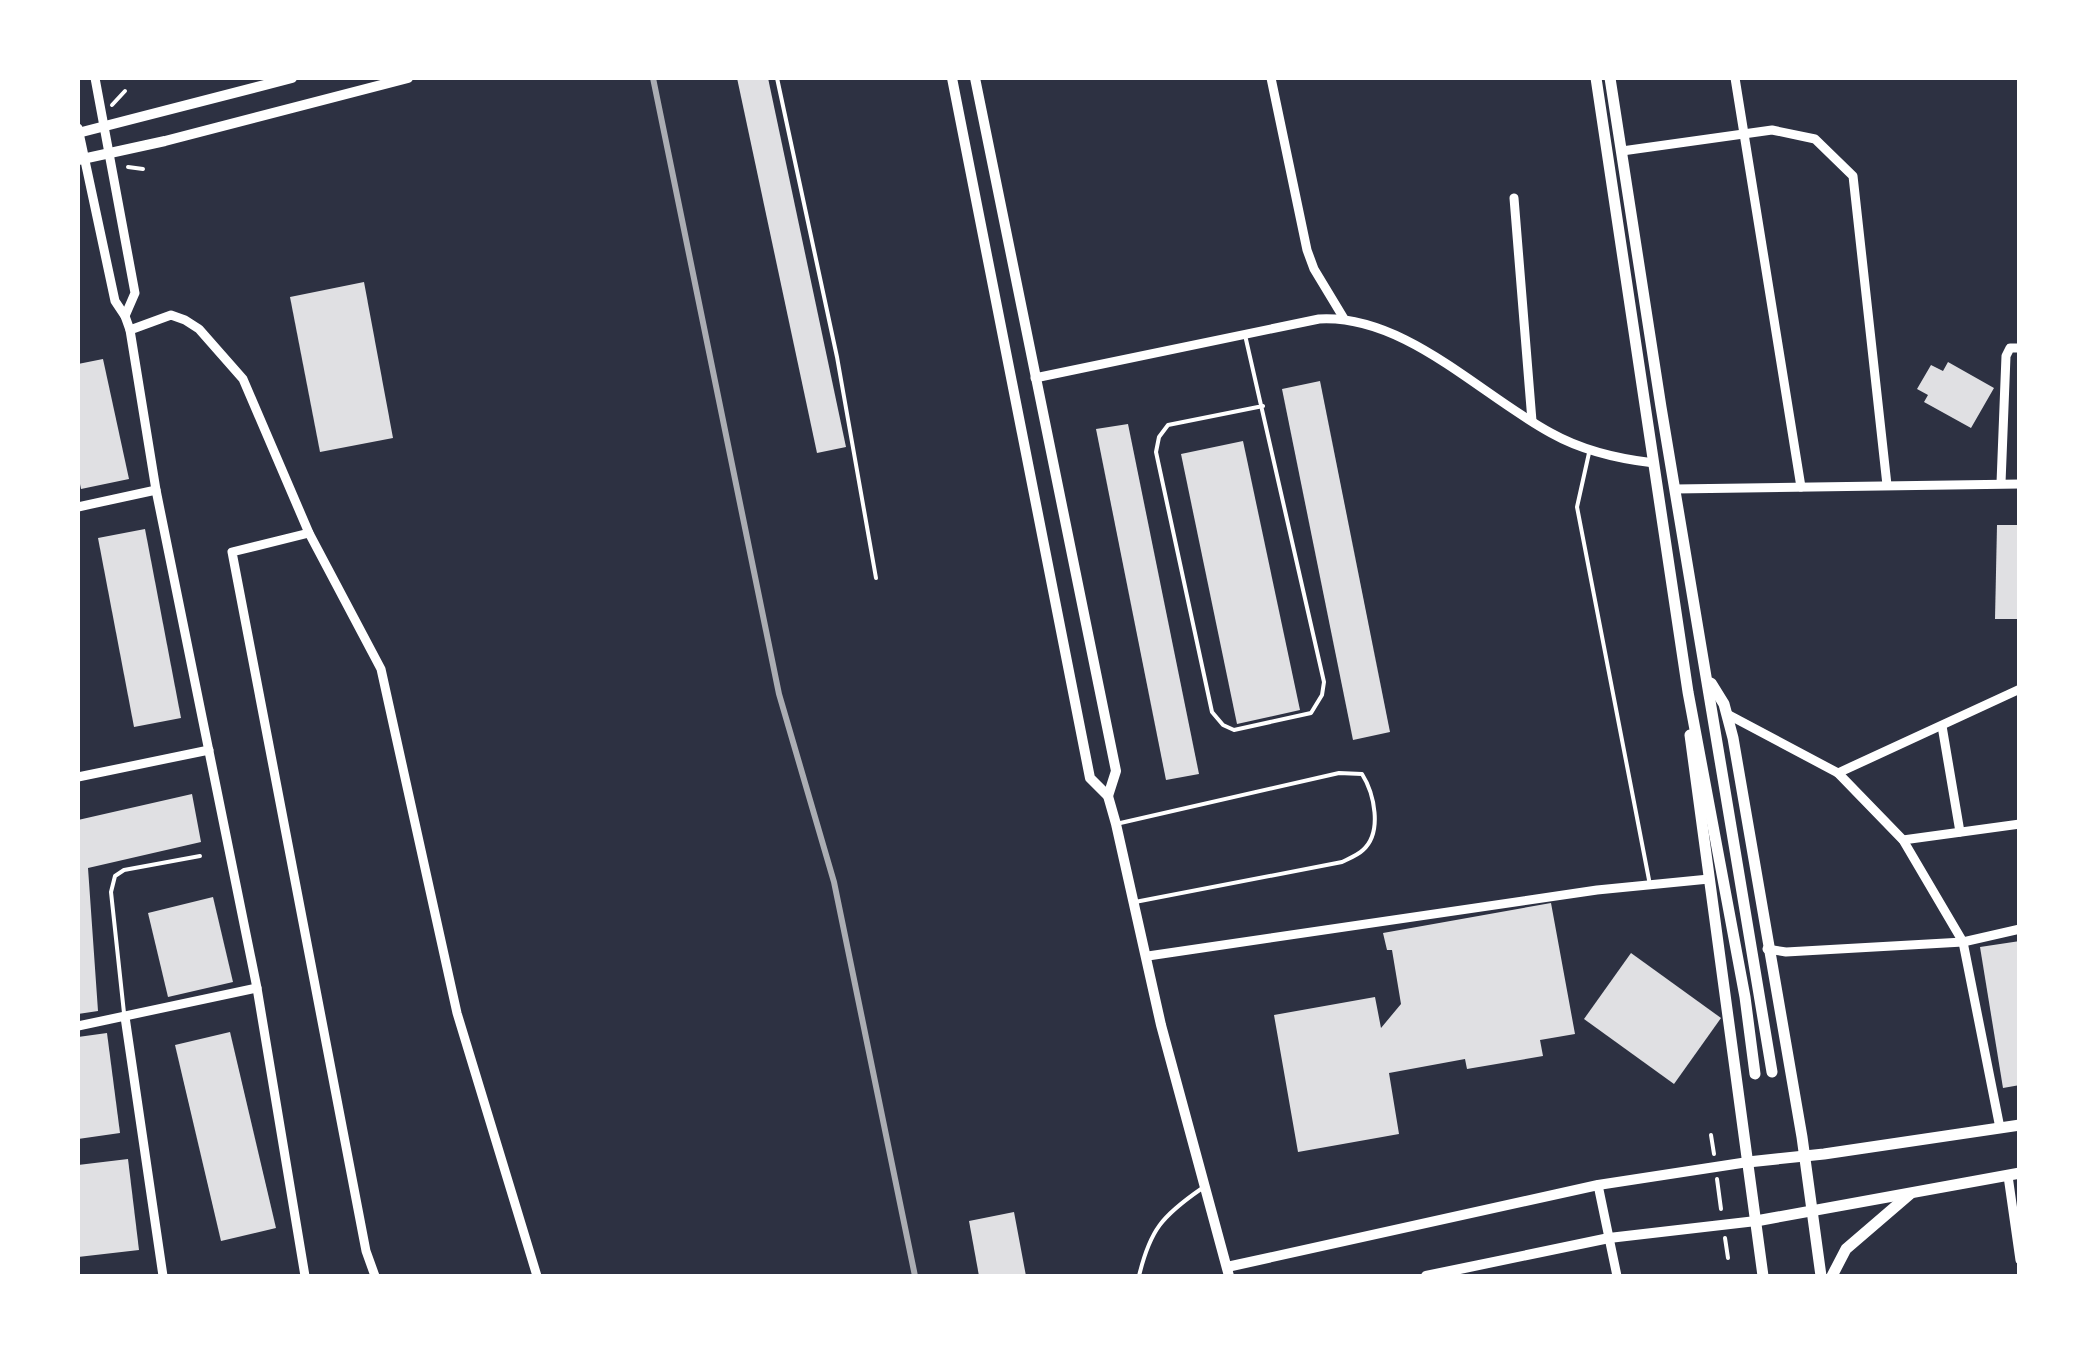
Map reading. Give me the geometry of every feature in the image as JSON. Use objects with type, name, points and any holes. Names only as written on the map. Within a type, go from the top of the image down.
[{"type":"main road","points":[[1596,78],[1694,721],[1742,979],[1755,1074]]},
{"type":"main road","points":[[1610,78],[1772,1072]]},
{"type":"main road","points":[[1706,675],[1727,714],[1804,1156],[1821,1276]]},
{"type":"main road","points":[[1694,721],[1690,737],[1692,763],[1763,1276]]},
{"type":"main road","points":[[1748,1162],[2020,1125]]},
{"type":"main road","points":[[1756,1222],[2014,1175]]},
{"type":"main road","points":[[1832,1276],[1846,1249],[1912,1192]]},
{"type":"street","points":[[96,78],[135,292],[125,316]]},
{"type":"street","points":[[292,78],[78,131],[80,159],[114,301],[130,330],[156,490],[257,988],[305,1276]]},
{"type":"street","points":[[80,159],[408,78]]},
{"type":"street","points":[[952,78],[1090,778],[1108,796],[1116,824],[1161,1024],[1228,1272],[1598,1185],[1748,1162]]},
{"type":"street","points":[[975,78],[1116,771],[1108,796]]},
{"type":"street","points":[[1271,78],[1307,250],[1343,318]]},
{"type":"street","points":[[1735,78],[1801,487]]},
{"type":"street","points":[[1622,152],[1772,130],[1815,139],[1853,176],[1887,486]]},
{"type":"street","points":[[1514,198],[1532,421]]},
{"type":"street","points":[[130,330],[172,315],[200,329],[243,380],[308,533],[381,668],[458,1014],[536,1276]]},
{"type":"street","points":[[1036,378],[1319,319],[1343,318],[1402,337],[1553,434],[1618,458],[1654,463]]},
{"type":"street","points":[[2001,483],[2006,356],[2010,348],[2020,348]]},
{"type":"street","points":[[1674,489],[2020,484]]},
{"type":"street","points":[[78,506],[156,490]]},
{"type":"street","points":[[308,533],[232,552],[366,1251],[376,1276]]},
{"type":"street","points":[[1838,773],[2020,689]]},
{"type":"street","points":[[1727,714],[1838,773],[1903,840],[1963,942],[2000,1128]]},
{"type":"street","points":[[1942,726],[1960,832]]},
{"type":"street","points":[[78,776],[209,750]]},
{"type":"street","points":[[1903,840],[2020,824]]},
{"type":"street","points":[[1148,956],[1709,880]]},
{"type":"street","points":[[1768,948],[1786,952],[1963,942],[2020,930]]},
{"type":"street","points":[[78,1026],[257,988]]},
{"type":"street","points":[[125,1017],[163,1276]]},
{"type":"street","points":[[2014,1175],[2020,1260]]},
{"type":"street","points":[[1598,1185],[1616,1276]]},
{"type":"street","points":[[1426,1276],[1609,1238],[1756,1222]]},
{"type":"lane","points":[[777,78],[836,357],[876,578]]},
{"type":"lane","points":[[1246,335],[1263,406],[1324,682],[1322,695],[1311,713],[1234,730],[1223,725],[1212,712],[1156,452],[1159,437],[1168,425],[1263,406]]},
{"type":"lane","points":[[1590,449],[1577,507],[1650,885]]},
{"type":"lane","points":[[1116,824],[1339,773],[1362,774],[1371,789],[1375,830],[1364,850],[1342,862],[1135,902]]},
{"type":"lane","points":[[125,1017],[111,892],[115,876],[124,870],[200,856]]},
{"type":"lane","points":[[1139,1276],[1147,1242],[1172,1209],[1205,1186]]},
{"type":"path","points":[[1711,1135],[1728,1258]]},
{"type":"building","points":[[737,78],[768,78],[846,447],[817,453]]},
{"type":"building","points":[[364,282],[393,438],[320,452],[290,297]]},
{"type":"building","points":[[103,359],[129,479],[81,489],[78,364]]},
{"type":"building","points":[[1948,362],[1994,388],[1971,428],[1924,402],[1928,395],[1917,389],[1931,365],[1943,371]]},
{"type":"building","points":[[1320,381],[1390,732],[1353,740],[1282,389]]},
{"type":"building","points":[[1128,424],[1199,774],[1166,780],[1096,429]]},
{"type":"building","points":[[1243,441],[1300,710],[1237,724],[1181,454]]},
{"type":"building","points":[[1997,525],[2020,525],[2020,619],[1995,619]]},
{"type":"building","points":[[145,529],[181,718],[134,727],[98,538]]},
{"type":"building","points":[[192,794],[201,842],[88,868],[98,1011],[78,1014],[78,820]]},
{"type":"building","points":[[213,897],[233,982],[168,997],[148,913]]},
{"type":"building","points":[[1551,903],[1575,1034],[1540,1040],[1543,1056],[1467,1069],[1465,1059],[1389,1073],[1399,1134],[1298,1152],[1274,1015],[1375,997],[1381,1028],[1401,1004],[1392,950],[1387,950],[1383,933]]},
{"type":"building","points":[[2020,941],[2020,1085],[2003,1088],[1980,947]]},
{"type":"building","points":[[1631,953],[1721,1018],[1674,1084],[1584,1019]]},
{"type":"building","points":[[230,1032],[276,1228],[221,1241],[175,1045]]},
{"type":"building","points":[[107,1033],[120,1133],[78,1139],[78,1037]]},
{"type":"building","points":[[128,1159],[139,1250],[78,1257],[78,1165]]},
{"type":"building","points":[[1014,1212],[1026,1276],[979,1276],[969,1221]]},
{"type":"railway","points":[[653,78],[779,694],[834,882],[915,1276]]}]
